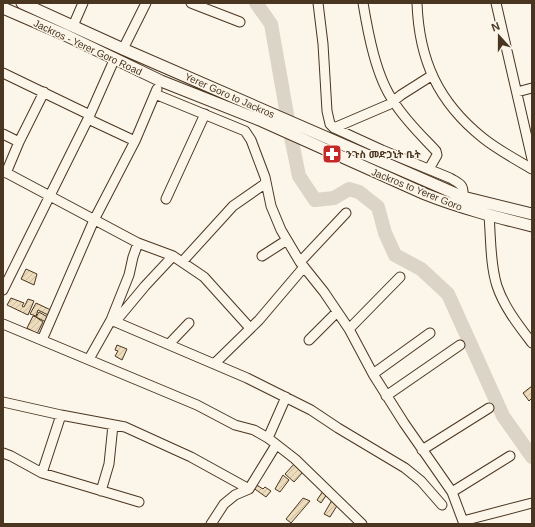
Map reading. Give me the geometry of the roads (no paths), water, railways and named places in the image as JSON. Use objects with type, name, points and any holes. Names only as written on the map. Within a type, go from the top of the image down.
[{"type":"main road","name":"Yerer Goro to Jackros","points":[[22,3],[123,49],[463,196]]},
{"type":"main road","name":"Jackros - Yerer Goro Road","points":[[3,8],[115,58],[173,86]]},
{"type":"main road","name":"Jackros to Yerer Goro","points":[[173,86],[262,121],[452,205],[485,215],[532,226]]},
{"type":"main road","points":[[463,196],[532,214]]},
{"type":"street","points":[[73,26],[83,3]]},
{"type":"street","points":[[123,49],[146,3]]},
{"type":"street","points":[[191,3],[240,22]]},
{"type":"street","points":[[318,3],[323,44],[327,111],[330,124],[334,128],[460,184],[464,188],[463,196]]},
{"type":"street","points":[[363,3],[366,24],[375,58],[393,102],[436,151],[437,155],[429,169]]},
{"type":"street","points":[[416,3],[419,29],[431,76],[452,109],[483,139],[532,169]]},
{"type":"street","points":[[496,3],[532,160]]},
{"type":"street","points":[[3,290],[7,273],[50,197],[89,117],[115,58]]},
{"type":"street","points":[[3,73],[44,92],[135,142]]},
{"type":"street","points":[[334,128],[393,102],[401,95],[431,76]]},
{"type":"street","points":[[42,340],[94,220],[135,142],[156,94],[160,81]]},
{"type":"street","points":[[517,92],[532,88]]},
{"type":"street","points":[[44,92],[4,172],[138,243],[173,256],[204,277],[250,328]]},
{"type":"street","points":[[156,94],[245,131],[251,140],[266,177],[266,183],[272,206],[281,230],[302,265],[324,292],[349,329],[386,396],[452,492],[464,523],[532,503]]},
{"type":"street","points":[[166,199],[205,114]]},
{"type":"street","points":[[3,134],[19,142]]},
{"type":"street","points":[[182,262],[233,206],[266,183]]},
{"type":"street","points":[[214,364],[259,320],[302,265],[346,213]]},
{"type":"street","points":[[485,215],[493,263],[503,300],[532,344]]},
{"type":"street","points":[[262,256],[287,240]]},
{"type":"street","points":[[113,321],[138,243]]},
{"type":"street","points":[[89,359],[113,321],[173,256]]},
{"type":"street","points":[[349,329],[400,277]]},
{"type":"street","points":[[310,340],[337,312]]},
{"type":"street","points":[[113,321],[214,364],[311,410],[405,468],[421,481],[442,505]]},
{"type":"street","points":[[169,344],[189,322]]},
{"type":"street","points":[[3,324],[197,405],[235,426],[254,430],[268,438],[295,459],[362,524]]},
{"type":"street","points":[[373,374],[430,333]]},
{"type":"street","points":[[386,396],[460,345]]},
{"type":"street","points":[[268,438],[286,397]]},
{"type":"street","points":[[3,402],[124,428],[191,457],[249,489]]},
{"type":"street","points":[[422,450],[489,408]]},
{"type":"street","points":[[42,473],[61,415]]},
{"type":"street","points":[[101,491],[109,464],[113,425]]},
{"type":"street","points":[[210,524],[224,504],[235,495],[249,489],[276,445]]},
{"type":"street","points":[[3,453],[42,473],[139,502]]},
{"type":"street","points":[[452,492],[510,456]]},
{"type":"waterway","points":[[256,3],[271,24],[299,176],[315,200],[334,198],[349,189],[359,192],[378,207],[385,233],[395,255],[421,269],[448,294],[503,416],[532,457]]},
{"type":"place","name":"ንጉስ መድኃኒት ቤት","points":[[332,154]]}]
